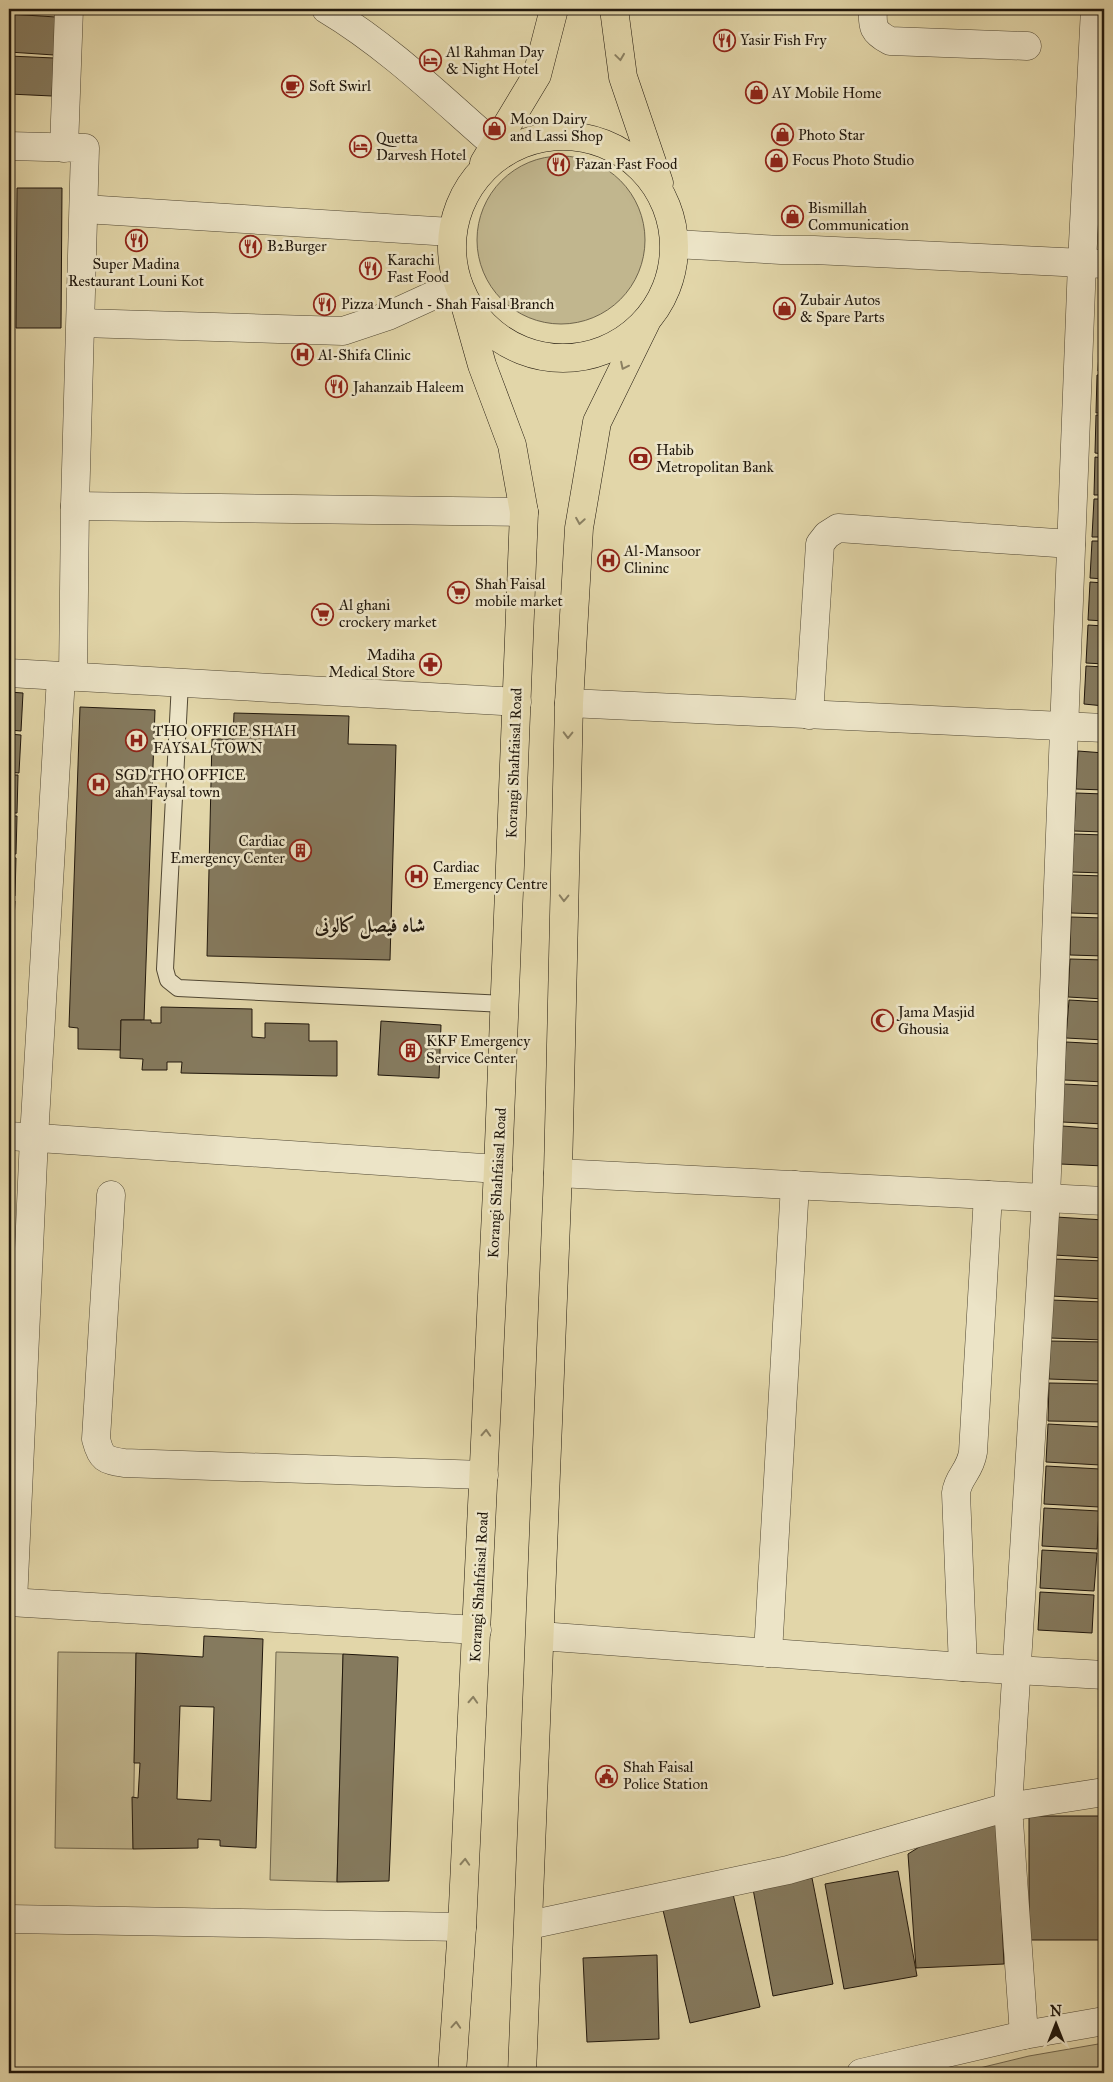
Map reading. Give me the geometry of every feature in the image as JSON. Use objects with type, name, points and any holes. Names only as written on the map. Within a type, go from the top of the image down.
[{"type":"main road","name":"Korangi Shahfaisal Road","points":[[452,2073],[462,1928],[484,1475],[524,512],[512,445],[482,365],[452,267],[451,232],[461,200],[537,75],[554,9]]},
{"type":"main road","points":[[522,2073],[558,1174],[569,703],[579,528],[597,422],[646,322],[662,299],[672,272],[675,244],[673,223],[623,76],[614,9]]},
{"type":"main road","points":[[478,173],[507,150],[543,136],[580,136],[615,148],[645,171],[666,202]]},
{"type":"main road","points":[[461,292],[486,328],[515,348],[549,358],[584,356],[618,344],[646,322]]},
{"type":"street","points":[[64,148],[69,9]]},
{"type":"street","points":[[326,9],[352,24],[398,60],[495,145]]},
{"type":"street","points":[[873,9],[872,24],[879,35],[890,41],[1027,46]]},
{"type":"street","points":[[1024,2036],[1008,1807],[1018,1671],[1046,1198],[1071,544],[1093,264],[1095,9]]},
{"type":"street","points":[[9,146],[85,148],[75,506],[67,677],[22,1137],[11,1602],[476,1630]]},
{"type":"street","points":[[84,209],[451,232]]},
{"type":"street","points":[[675,244],[1093,264]]},
{"type":"street","points":[[81,323],[343,331],[461,292]]},
{"type":"street","points":[[75,506],[524,512]]},
{"type":"street","points":[[809,715],[820,544],[827,535],[838,528],[1071,544]]},
{"type":"street","points":[[9,674],[517,702]]},
{"type":"street","points":[[569,703],[1104,728]]},
{"type":"street","points":[[22,1137],[498,1169]]},
{"type":"street","points":[[558,1174],[1104,1200]]},
{"type":"street","points":[[768,1653],[795,1185]]},
{"type":"street","points":[[111,1195],[96,1439],[100,1454],[108,1460],[124,1463],[484,1475]]},
{"type":"street","points":[[963,1667],[956,1493],[957,1486],[971,1464],[973,1452],[988,1195]]},
{"type":"street","points":[[540,1636],[1018,1671],[1104,1675]]},
{"type":"street","points":[[529,1925],[788,1870],[1008,1807],[1104,1792]]},
{"type":"street","points":[[9,1919],[462,1928]]},
{"type":"street","points":[[861,2073],[1024,2036],[1104,2021]]},
{"type":"lane","points":[[180,683],[165,969],[168,980],[178,988],[505,1004]]},
{"type":"shaded area","points":[[561,156],[585,160],[600,166],[608,170],[626,187],[631,193],[641,216],[645,240],[641,264],[635,279],[631,287],[614,305],[608,310],[585,320],[561,324],[537,320],[522,314],[514,310],[496,293],[491,287],[481,264],[477,240],[481,216],[487,201],[491,193],[508,175],[514,170],[537,160]]},
{"type":"shaded area","points":[[58,1652],[136,1653],[133,1849],[55,1848]]},
{"type":"shaded area","points":[[276,1652],[343,1654],[337,1882],[270,1880]]},
{"type":"shaded area","points":[[1104,2043],[1104,2073],[959,2073],[1029,2056]]},
{"type":"building","points":[[9,9],[56,9],[56,13]]},
{"type":"building","points":[[9,14],[56,17],[54,55],[9,52]]},
{"type":"building","points":[[9,56],[54,58],[52,96],[9,94]]},
{"type":"building","points":[[1104,156],[1104,193],[1102,192]]},
{"type":"building","points":[[17,188],[62,188],[61,328],[16,328]]},
{"type":"building","points":[[1102,197],[1104,197],[1104,234],[1100,234]]},
{"type":"building","points":[[1102,291],[1104,292],[1104,330],[1099,330]]},
{"type":"building","points":[[1100,333],[1104,333],[1104,371],[1098,371]]},
{"type":"building","points":[[1097,375],[1104,375],[1104,413],[1096,413]]},
{"type":"building","points":[[1096,415],[1104,415],[1104,454],[1095,453]]},
{"type":"building","points":[[1095,457],[1104,458],[1104,495],[1094,495]]},
{"type":"building","points":[[1094,499],[1104,499],[1104,537],[1092,537]]},
{"type":"building","points":[[1092,541],[1104,541],[1104,579],[1090,578]]},
{"type":"building","points":[[1090,582],[1104,583],[1104,621],[1088,620]]},
{"type":"building","points":[[1088,625],[1104,626],[1104,664],[1086,663]]},
{"type":"building","points":[[1086,666],[1104,667],[1104,706],[1084,704]]},
{"type":"building","points":[[9,692],[23,693],[21,731],[9,730]]},
{"type":"building","points":[[80,707],[155,710],[144,1020],[121,1020],[121,1050],[78,1049],[78,1028],[69,1027]]},
{"type":"building","name":"Cardiac Emergency Center","points":[[234,713],[349,716],[348,744],[396,745],[390,960],[207,956],[212,739],[233,739]]},
{"type":"building","points":[[9,734],[21,735],[19,773],[9,772]]},
{"type":"building","points":[[1078,751],[1104,753],[1104,790],[1076,789]]},
{"type":"building","points":[[9,775],[18,775],[17,813],[9,813]]},
{"type":"building","points":[[1076,793],[1104,794],[1104,832],[1074,831]]},
{"type":"building","points":[[9,816],[17,816],[16,854],[9,854]]},
{"type":"building","points":[[1074,834],[1104,835],[1104,873],[1072,872]]},
{"type":"building","points":[[9,857],[16,858],[15,896],[9,896]]},
{"type":"building","points":[[1072,875],[1104,876],[1104,914],[1071,913]]},
{"type":"building","points":[[9,900],[15,901],[13,939],[9,938]]},
{"type":"building","points":[[1071,917],[1104,918],[1104,956],[1070,955]]},
{"type":"building","points":[[9,942],[13,942],[11,980],[9,980]]},
{"type":"building","points":[[1070,959],[1104,960],[1104,999],[1068,997]]},
{"type":"building","points":[[9,984],[11,984],[9,1022]]},
{"type":"building","points":[[1069,1000],[1104,1002],[1104,1040],[1066,1038]]},
{"type":"building","points":[[161,1007],[252,1009],[252,1037],[265,1038],[265,1023],[309,1024],[309,1041],[337,1041],[337,1076],[181,1073],[182,1062],[167,1062],[167,1070],[142,1070],[143,1059],[120,1058],[121,1020],[151,1020],[151,1023],[161,1023]]},
{"type":"building","name":"KKF Emergency Service Center","points":[[381,1021],[441,1025],[439,1078],[378,1075]]},
{"type":"building","points":[[1066,1042],[1104,1044],[1104,1082],[1064,1080]]},
{"type":"building","points":[[1064,1084],[1104,1086],[1104,1124],[1062,1122]]},
{"type":"building","points":[[1062,1126],[1104,1129],[1104,1166],[1060,1164]]},
{"type":"building","points":[[1056,1217],[1104,1220],[1104,1258],[1054,1255]]},
{"type":"building","points":[[1054,1259],[1104,1261],[1104,1299],[1051,1296]]},
{"type":"building","points":[[1051,1300],[1104,1302],[1104,1340],[1050,1338]]},
{"type":"building","points":[[1050,1341],[1104,1342],[1104,1381],[1049,1379]]},
{"type":"building","points":[[1049,1383],[1104,1384],[1103,1422],[1048,1421]]},
{"type":"building","points":[[1048,1424],[1102,1427],[1100,1465],[1046,1462]]},
{"type":"building","points":[[1046,1466],[1100,1469],[1099,1507],[1044,1504]]},
{"type":"building","points":[[1044,1508],[1099,1511],[1097,1549],[1042,1546]]},
{"type":"building","points":[[1042,1550],[1097,1553],[1094,1591],[1040,1588]]},
{"type":"building","points":[[1040,1592],[1094,1595],[1092,1633],[1038,1630]]},
{"type":"building","points":[[204,1636],[263,1639],[256,1848],[220,1846],[220,1840],[198,1839],[198,1848],[133,1849],[132,1797],[138,1798],[140,1763],[134,1763],[136,1653],[203,1657]],"holes":[[[180,1706],[214,1707],[211,1801],[177,1799]]]},
{"type":"building","points":[[343,1654],[398,1657],[389,1881],[337,1882]]},
{"type":"building","points":[[1029,1816],[1100,1816],[1100,1940],[1029,1940]]},
{"type":"building","points":[[997,1824],[1004,1964],[916,1968],[908,1854],[940,1834]]},
{"type":"building","points":[[898,1871],[917,1976],[844,1989],[825,1884]]},
{"type":"building","points":[[812,1878],[833,1984],[773,1996],[753,1889]]},
{"type":"building","points":[[732,1890],[760,2007],[690,2023],[662,1906]]},
{"type":"building","points":[[657,1955],[659,2039],[587,2042],[583,1958]]},
{"type":"place","name":"Yasir Fish Fry","points":[[724,40]]},
{"type":"place","name":"Al Rahman Day & Night Hotel","points":[[430,61]]},
{"type":"place","name":"Soft Swirl","points":[[293,86]]},
{"type":"place","name":"AY Mobile Home","points":[[756,93]]},
{"type":"place","name":"Moon Dairy and Lassi Shop","points":[[494,128]]},
{"type":"place","name":"Photo Star","points":[[782,135]]},
{"type":"place","name":"Quetta Darvesh Hotel","points":[[360,147]]},
{"type":"place","name":"Focus Photo Studio","points":[[776,160]]},
{"type":"place","name":"Fazan Fast Food","points":[[559,164]]},
{"type":"place","name":"Bismillah Communication","points":[[792,217]]},
{"type":"place","name":"Super Madina Restaurant Louni Kot","points":[[136,241]]},
{"type":"place","name":"B2Burger","points":[[251,246]]},
{"type":"place","name":"Karachi Fast Food","points":[[371,269]]},
{"type":"place","name":"Pizza Munch - Shah Faisal Branch","points":[[325,304]]},
{"type":"place","name":"Zubair Autos & Spare Parts","points":[[784,309]]},
{"type":"place","name":"Al-Shifa Clinic","points":[[302,355]]},
{"type":"place","name":"Jahanzaib Haleem","points":[[337,387]]},
{"type":"place","name":"Habib Metropolitan Bank","points":[[640,459]]},
{"type":"place","name":"Al-Mansoor Clininc","points":[[608,560]]},
{"type":"place","name":"Shah Faisal mobile market","points":[[459,593]]},
{"type":"place","name":"Al ghani crockery market","points":[[323,614]]},
{"type":"place","name":"Madiha Medical Store","points":[[431,664]]},
{"type":"place","name":"THO OFFICE SHAH FAYSAL TOWN","points":[[137,740]]},
{"type":"place","name":"SGD THO OFFICE ahah Faysal town","points":[[99,784]]},
{"type":"place","name":"Cardiac Emergency Center","points":[[301,850]]},
{"type":"place","name":"Cardiac Emergency Centre","points":[[417,876]]},
{"type":"place","name":"Jama Masjid Ghousia","points":[[882,1021]]},
{"type":"place","name":"KKF Emergency Service Center","points":[[410,1050]]},
{"type":"place","name":"Shah Faisal Police Station","points":[[607,1776]]},
{"type":"district","name":"شاہ فیصل کالونی","points":[[370,925]]}]
